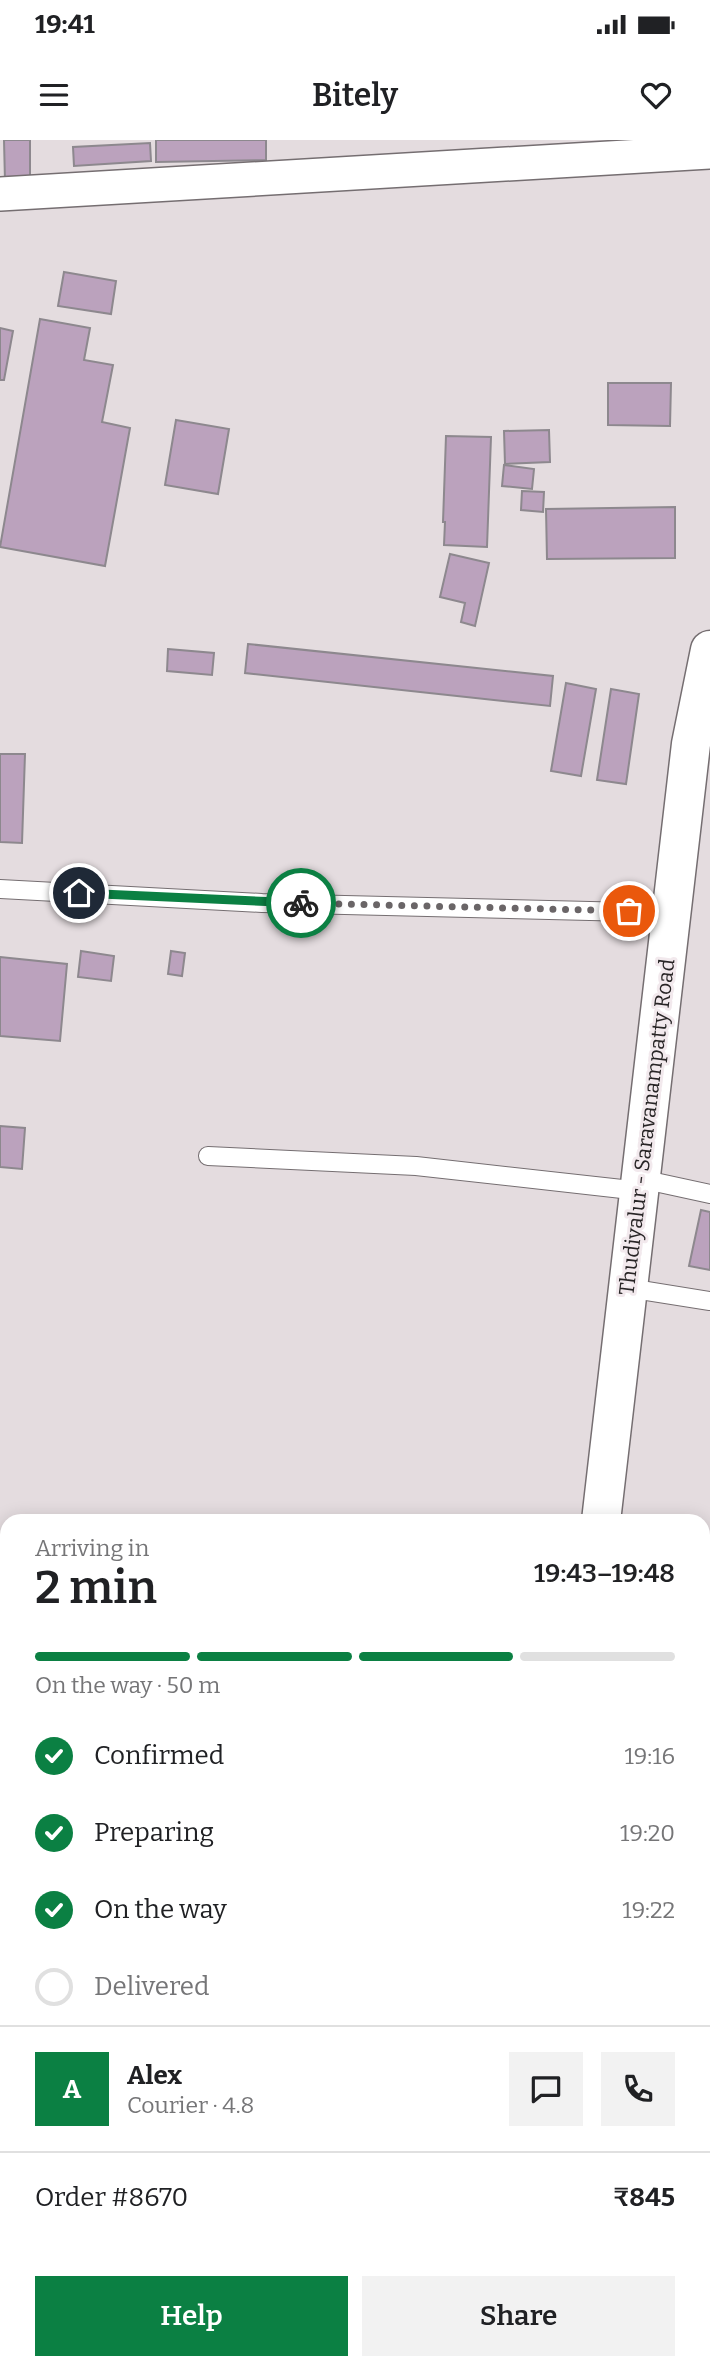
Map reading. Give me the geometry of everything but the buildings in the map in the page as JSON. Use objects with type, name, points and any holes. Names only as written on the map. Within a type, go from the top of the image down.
[{"type":"main road","name":"Thudiyalur - Saravanampatty Road","points":[[602,1514],[691,744],[710,650]]},
{"type":"street","points":[[0,194],[710,152]]},
{"type":"lane","points":[[0,889],[262,902],[672,913]]},
{"type":"lane","points":[[208,1156],[416,1166],[640,1185],[710,1194]]},
{"type":"lane","points":[[628,1288],[710,1301]]},
{"type":"way so far","points":[[301,903],[629,911]]},
{"type":"route","points":[[79,893],[301,903]]}]
